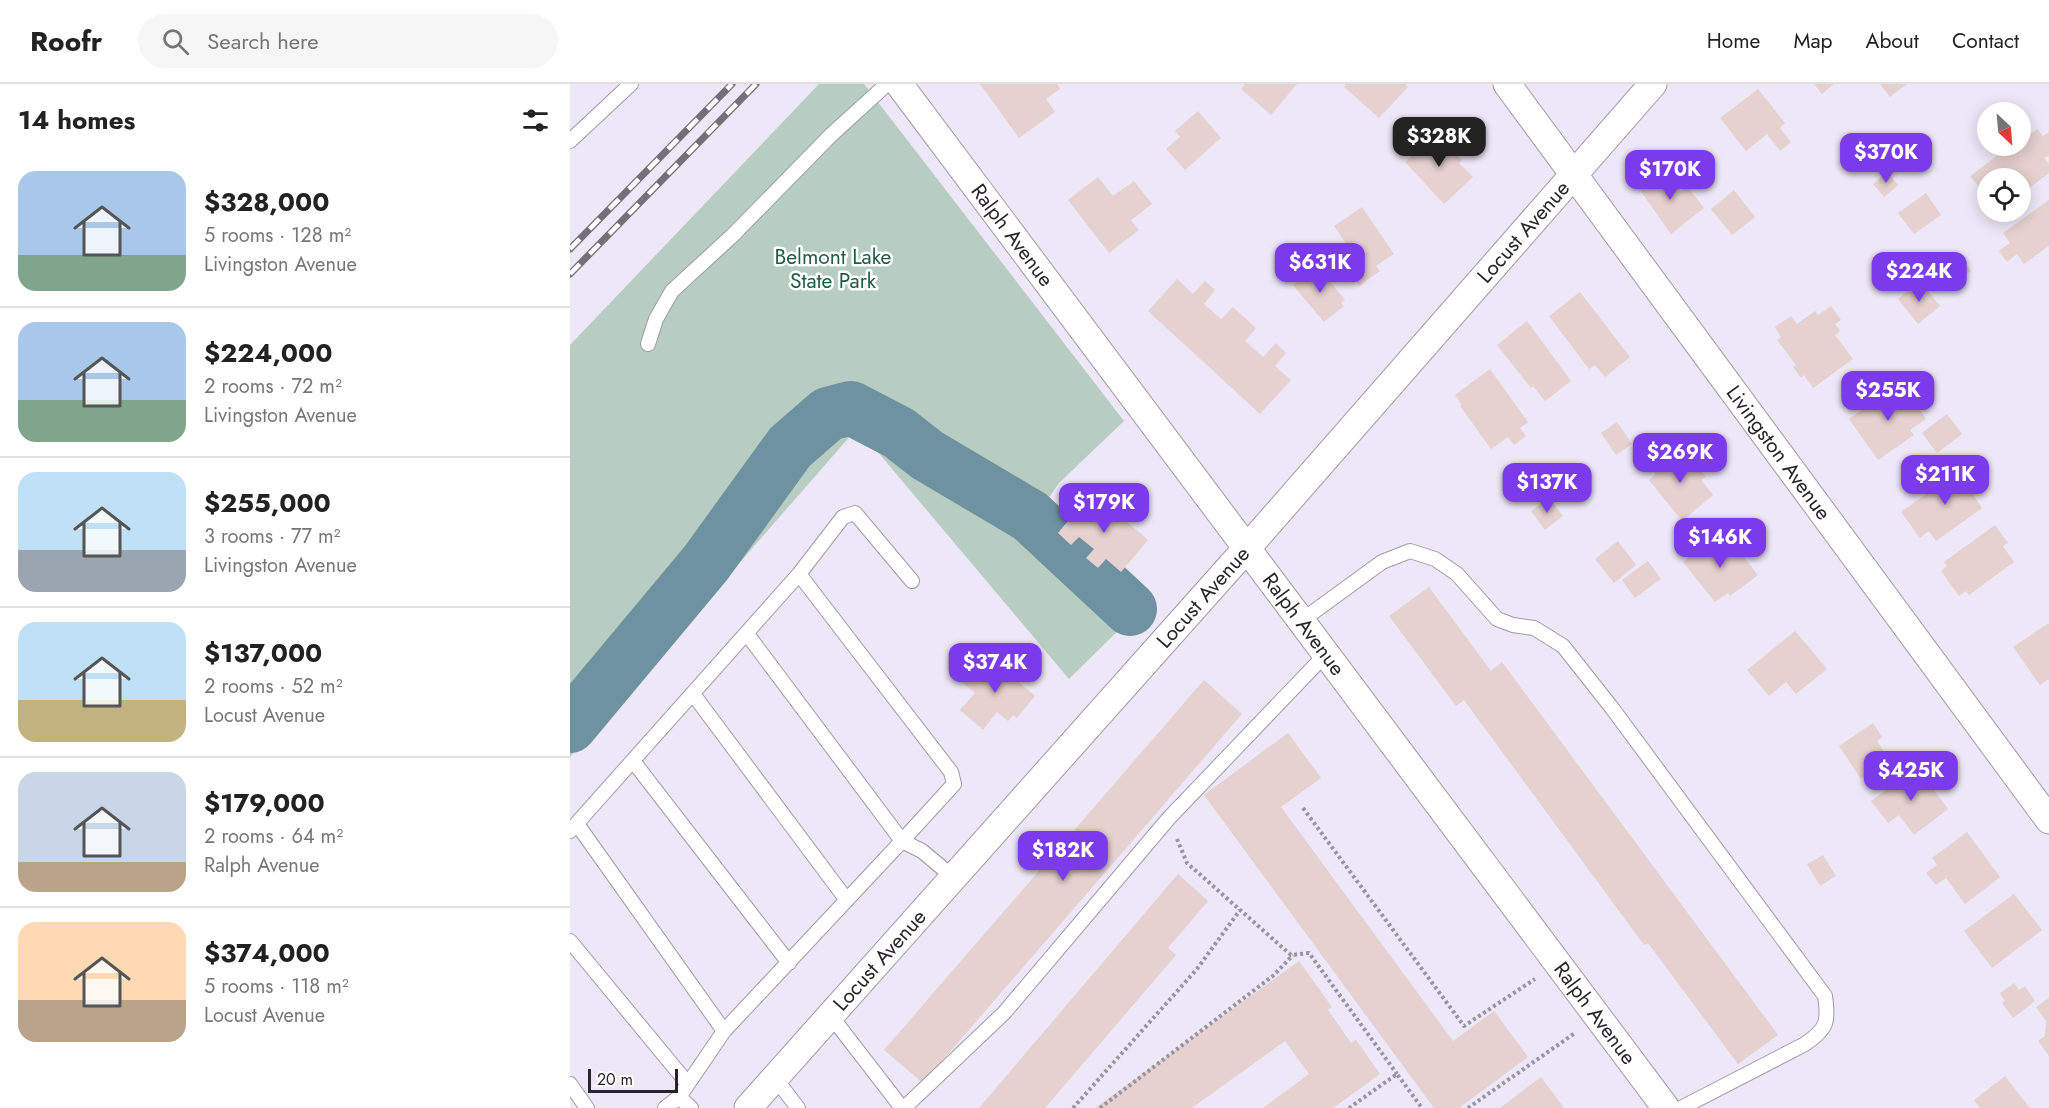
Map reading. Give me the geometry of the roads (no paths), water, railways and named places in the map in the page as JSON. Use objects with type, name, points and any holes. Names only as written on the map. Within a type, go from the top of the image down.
[{"type":"street","name":"Ralph Avenue","points":[[899,84],[1666,1108]]},
{"type":"street","name":"Livingston Avenue","points":[[1507,84],[2049,820]]},
{"type":"street","name":"Locust Avenue","points":[[748,1108],[1247,548],[1653,84]]},
{"type":"lane","points":[[570,141],[631,84]]},
{"type":"lane","points":[[648,344],[656,319],[672,291],[733,236],[831,135],[887,84]]},
{"type":"lane","points":[[724,1031],[573,827],[747,634],[799,574],[843,517],[855,513],[912,581]]},
{"type":"lane","points":[[1301,621],[1382,562],[1410,551],[1435,559],[1457,574],[1497,619],[1513,626],[1534,628],[1563,646],[1612,708],[1825,996],[1828,1018],[1820,1034],[1681,1108]]},
{"type":"lane","points":[[664,1108],[679,1097],[724,1031],[954,784],[951,772],[799,574]]},
{"type":"lane","points":[[747,634],[902,841],[922,851],[953,878]]},
{"type":"lane","points":[[831,1016],[903,1108],[1004,1013],[1169,818],[1326,654]]},
{"type":"lane","points":[[693,694],[846,899]]},
{"type":"lane","points":[[633,761],[789,963]]},
{"type":"lane","points":[[570,941],[688,1084]]},
{"type":"lane","points":[[775,1078],[798,1108]]},
{"type":"lane","points":[[570,1084],[587,1108]]},
{"type":"lane","points":[[679,1097],[692,1108]]},
{"type":"waterway","points":[[570,726],[706,563],[790,447],[828,414],[851,408],[899,433],[927,455],[1030,516],[1130,609]]},
{"type":"railway","points":[[570,249],[732,84]]},
{"type":"railway","points":[[570,274],[756,84]]},
{"type":"park label","name":"Belmont Lake State Park","points":[[833,269]]}]
